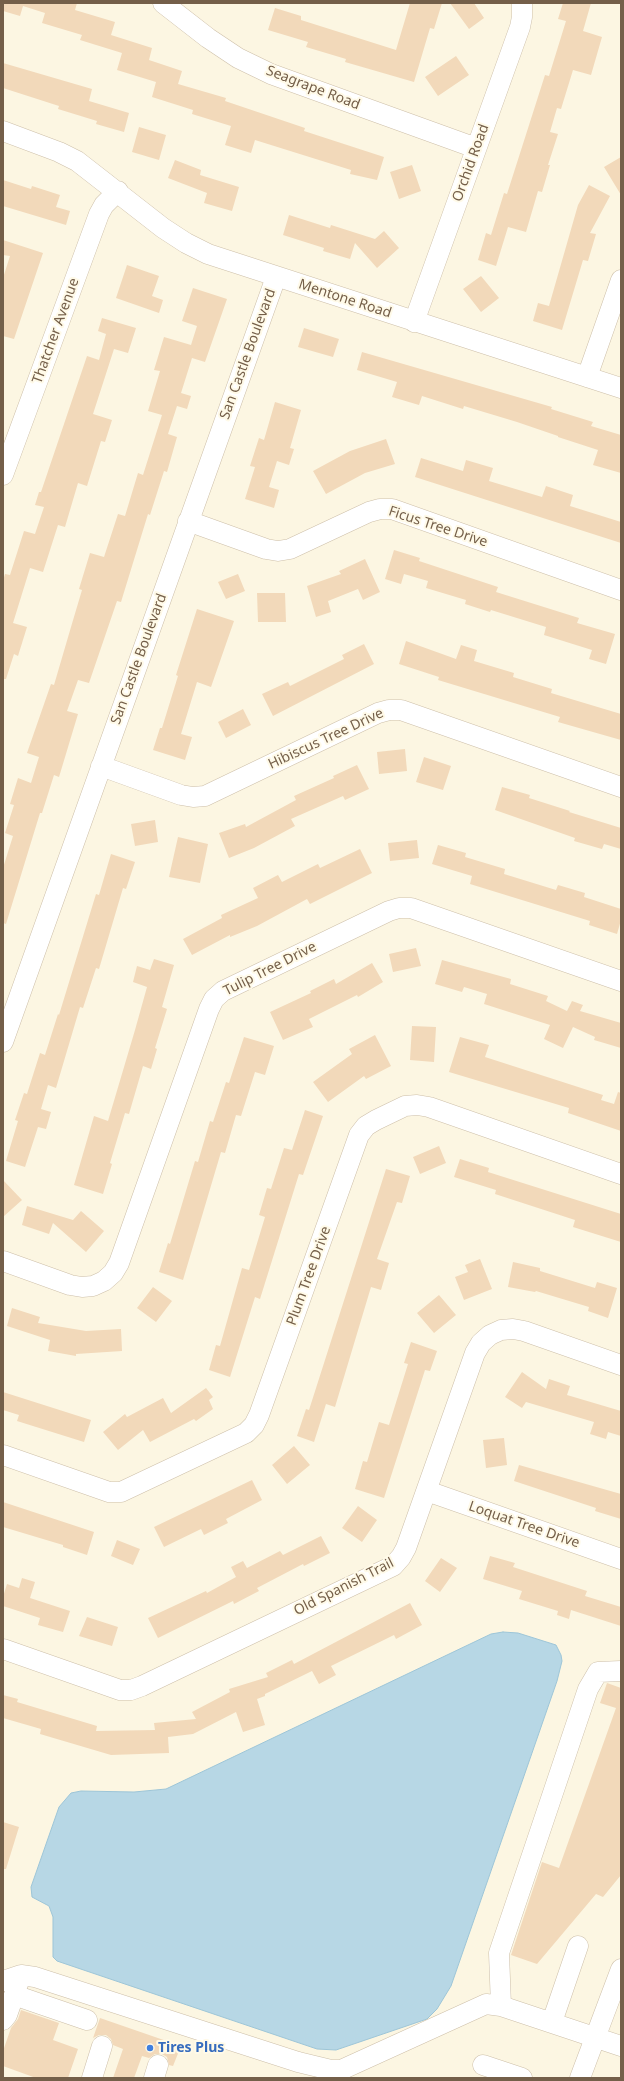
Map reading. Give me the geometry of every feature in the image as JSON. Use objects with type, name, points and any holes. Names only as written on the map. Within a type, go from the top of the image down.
[{"type":"street","name":"Seagrape Road","points":[[163,3],[208,38],[238,58],[271,74],[476,148]]},
{"type":"street","name":"Orchid Road","points":[[414,322],[520,27],[522,3]]},
{"type":"street","name":"Mentone Road","points":[[3,131],[59,152],[78,161],[118,191],[163,228],[186,243],[208,254],[621,388]]},
{"type":"street","name":"Thatcher Avenue","points":[[3,475],[99,214],[104,205],[118,191]]},
{"type":"street","name":"San Castle Boulevard","points":[[3,1042],[276,277]]},
{"type":"street","points":[[588,377],[621,280]]},
{"type":"street","name":"Ficus Tree Drive","points":[[188,521],[266,549],[278,551],[290,549],[369,512],[380,509],[392,509],[621,590]]},
{"type":"street","name":"Hibiscus Tree Drive","points":[[101,766],[181,794],[193,797],[205,796],[378,713],[389,710],[401,710],[621,788]]},
{"type":"street","name":"Tulip Tree Drive","points":[[3,1261],[70,1285],[82,1287],[94,1286],[104,1281],[113,1273],[119,1263],[206,1017],[214,1000],[222,991],[389,911],[399,908],[411,908],[621,982]]},
{"type":"street","name":"Plum Tree Drive","points":[[3,1455],[109,1492],[121,1492],[132,1489],[246,1433],[254,1425],[259,1415],[359,1135],[366,1126],[405,1106],[417,1105],[429,1107],[621,1174]]},
{"type":"street","name":"Old Spanish Trail","points":[[3,1649],[120,1690],[131,1690],[142,1686],[393,1566],[401,1557],[406,1548],[475,1353],[481,1343],[490,1335],[501,1330],[512,1329],[524,1331],[621,1365]]},
{"type":"street","name":"Loquat Tree Drive","points":[[427,1490],[621,1559]]},
{"type":"street","points":[[501,2006],[499,1952],[588,1689],[598,1672],[621,1671]]},
{"type":"street","points":[[552,2022],[578,1946]]},
{"type":"street","points":[[580,2078],[621,1969]]},
{"type":"street","points":[[10,1980],[35,1976],[291,2060],[331,2070],[341,2070],[486,2004],[501,2006],[621,2046]]},
{"type":"street","points":[[10,1980],[87,2020]]},
{"type":"street","points":[[3,2020],[7,2015],[10,1980]]},
{"type":"street","points":[[92,2078],[102,2046]]},
{"type":"street","points":[[483,2065],[522,2078]]},
{"type":"water","points":[[503,1632],[518,1633],[556,1645],[562,1661],[557,1681],[451,1986],[437,2009],[427,2019],[336,2050],[317,2049],[57,1961],[53,1957],[53,1917],[49,1906],[32,1897],[31,1887],[59,1807],[71,1793],[81,1791],[134,1792],[166,1789],[491,1634]]},
{"type":"building","points":[[3,3],[77,3],[75,10],[115,22],[111,35],[152,48],[149,60],[182,71],[178,84],[226,98],[225,101],[305,128],[304,131],[384,157],[377,180],[350,174],[351,170],[255,140],[251,153],[225,145],[231,126],[192,114],[193,110],[152,97],[156,82],[117,70],[122,53],[80,40],[82,35],[42,23],[45,13],[23,6],[20,16],[3,11]]},
{"type":"building","points":[[410,3],[442,3],[434,29],[430,28],[414,82],[345,62],[346,59],[306,47],[308,42],[268,30],[275,8],[301,16],[301,20],[396,50]]},
{"type":"building","points":[[450,3],[474,3],[484,18],[469,29]]},
{"type":"building","points":[[563,3],[591,3],[583,31],[602,37],[591,75],[573,70],[561,109],[557,108],[550,132],[558,134],[548,165],[550,165],[542,192],[538,191],[526,232],[508,227],[496,266],[478,260],[486,233],[491,235],[504,193],[507,194],[545,75],[549,76],[566,21],[558,19]]},
{"type":"building","points":[[456,56],[469,75],[438,96],[425,77]]},
{"type":"building","points":[[3,63],[92,89],[89,101],[129,113],[124,132],[96,124],[97,121],[58,109],[59,106],[3,88]]},
{"type":"building","points":[[139,127],[166,135],[159,160],[132,152]]},
{"type":"building","points":[[621,157],[621,195],[604,167]]},
{"type":"building","points":[[175,160],[201,170],[200,175],[239,187],[232,211],[204,203],[207,193],[168,178]]},
{"type":"building","points":[[412,165],[421,191],[399,199],[390,172]]},
{"type":"building","points":[[3,180],[31,189],[32,186],[60,195],[56,207],[70,211],[66,225],[3,206]]},
{"type":"building","points":[[589,185],[610,196],[590,233],[596,234],[588,261],[583,260],[562,330],[533,321],[538,303],[549,306],[578,205]]},
{"type":"building","points":[[289,215],[330,228],[331,225],[375,239],[384,231],[399,248],[377,268],[355,243],[350,259],[323,251],[324,248],[283,235]]},
{"type":"building","points":[[3,240],[43,253],[14,339],[3,336],[3,278],[10,256],[3,255]]},
{"type":"building","points":[[127,265],[159,276],[152,296],[163,300],[159,313],[116,298]]},
{"type":"building","points":[[481,276],[499,298],[481,312],[463,289]]},
{"type":"building","points":[[193,288],[227,299],[205,362],[192,358],[181,393],[191,396],[187,409],[177,406],[168,434],[177,437],[167,472],[164,471],[150,515],[148,514],[121,602],[117,601],[89,683],[78,680],[67,711],[78,714],[59,777],[54,775],[42,813],[40,813],[6,924],[3,923],[3,868],[13,836],[5,833],[14,805],[10,804],[18,778],[31,783],[39,757],[27,753],[51,684],[54,685],[82,590],[79,589],[90,553],[104,557],[118,514],[125,516],[138,473],[143,475],[162,415],[148,411],[160,371],[154,370],[164,337],[191,345],[197,326],[182,321]]},
{"type":"building","points":[[102,318],[136,328],[128,353],[114,349],[93,414],[112,420],[105,442],[101,441],[87,486],[78,483],[65,527],[58,525],[43,572],[30,568],[13,623],[27,627],[18,656],[14,654],[6,679],[3,679],[3,581],[5,574],[10,575],[24,531],[35,534],[44,507],[35,505],[39,492],[41,492],[87,356],[99,360],[106,334],[98,331]]},
{"type":"building","points":[[304,328],[339,339],[333,357],[298,347]]},
{"type":"building","points":[[362,352],[552,407],[551,409],[593,422],[591,426],[621,435],[621,473],[593,465],[598,450],[517,422],[464,406],[463,409],[422,396],[419,405],[392,397],[397,382],[357,370]]},
{"type":"building","points":[[275,402],[301,410],[290,448],[294,449],[289,465],[277,461],[269,487],[279,490],[274,508],[245,499],[255,467],[250,466],[259,438],[264,440]]},
{"type":"building","points":[[386,439],[395,464],[365,473],[326,494],[313,471],[350,451]]},
{"type":"building","points":[[421,458],[463,471],[466,460],[493,468],[489,481],[542,497],[546,486],[573,495],[570,506],[621,522],[621,543],[415,477]]},
{"type":"building","points":[[394,550],[420,558],[419,561],[498,587],[496,592],[579,618],[577,623],[615,634],[606,664],[589,659],[592,650],[544,635],[546,627],[491,610],[490,612],[465,604],[466,600],[426,588],[428,581],[404,574],[401,584],[385,579]]},
{"type":"building","points":[[365,559],[380,592],[363,600],[358,589],[328,601],[331,612],[316,617],[307,586],[341,574],[339,571]]},
{"type":"building","points":[[238,574],[245,591],[226,599],[218,582]]},
{"type":"building","points":[[257,593],[285,593],[286,622],[258,622]]},
{"type":"building","points":[[197,609],[234,621],[211,687],[197,682],[181,734],[192,737],[185,760],[153,750],[160,728],[162,728],[178,676],[176,675]]},
{"type":"building","points":[[406,641],[456,659],[461,645],[477,650],[474,661],[514,673],[513,677],[552,689],[551,693],[621,714],[621,740],[558,722],[560,717],[438,680],[439,677],[399,664]]},
{"type":"building","points":[[364,644],[374,664],[273,716],[262,694],[288,682],[290,686],[344,659],[342,655]]},
{"type":"building","points":[[243,709],[251,725],[226,738],[218,722]]},
{"type":"building","points":[[405,749],[407,771],[379,774],[377,752]]},
{"type":"building","points":[[424,757],[451,766],[443,790],[416,782]]},
{"type":"building","points":[[357,765],[369,789],[345,800],[343,796],[291,819],[295,826],[254,848],[229,858],[219,833],[245,824],[246,827],[296,800],[294,796],[334,778],[333,776]]},
{"type":"building","points":[[502,787],[530,795],[529,798],[570,811],[569,812],[621,828],[621,849],[604,844],[602,849],[574,841],[575,838],[495,810]]},
{"type":"building","points":[[155,820],[158,842],[135,846],[131,824]]},
{"type":"building","points":[[178,837],[208,844],[200,883],[169,877]]},
{"type":"building","points":[[417,840],[419,858],[390,861],[388,843]]},
{"type":"building","points":[[438,845],[466,853],[465,857],[505,869],[504,874],[556,890],[558,885],[585,893],[584,897],[621,909],[621,920],[617,934],[589,925],[590,921],[470,884],[472,876],[432,864]]},
{"type":"building","points":[[360,849],[372,873],[310,904],[307,899],[257,926],[230,937],[230,935],[192,955],[183,939],[222,918],[221,915],[258,898],[253,888],[278,875],[282,882],[318,864],[320,868]]},
{"type":"building","points":[[111,854],[135,862],[126,889],[123,888],[99,969],[96,968],[83,1008],[80,1007],[56,1088],[48,1085],[41,1109],[51,1112],[46,1129],[38,1127],[25,1167],[6,1161],[18,1121],[15,1120],[24,1093],[27,1094],[40,1053],[45,1055],[58,1014],[59,1015],[96,894],[99,895]]},
{"type":"building","points":[[416,948],[421,966],[393,972],[389,954]]},
{"type":"building","points":[[154,959],[174,965],[162,1007],[167,1009],[155,1048],[157,1049],[151,1069],[143,1066],[129,1114],[125,1113],[110,1163],[112,1164],[103,1194],[74,1185],[94,1116],[108,1121],[135,1030],[147,987],[133,982],[137,966],[150,970]]},
{"type":"building","points":[[442,960],[511,979],[510,984],[548,996],[546,1001],[567,1011],[572,1001],[583,1005],[580,1011],[621,1023],[621,1048],[594,1040],[595,1037],[573,1027],[563,1048],[544,1039],[550,1025],[484,1004],[487,994],[464,987],[462,992],[435,984]]},
{"type":"building","points":[[372,963],[383,982],[358,997],[357,995],[309,1019],[313,1027],[283,1040],[270,1012],[311,993],[310,991],[334,979],[336,984]]},
{"type":"building","points":[[412,1026],[436,1027],[434,1062],[410,1060]]},
{"type":"building","points":[[375,1035],[391,1066],[366,1079],[364,1076],[328,1102],[313,1082],[352,1054],[349,1049]]},
{"type":"building","points":[[244,1037],[274,1046],[265,1075],[255,1072],[241,1116],[236,1115],[225,1153],[221,1152],[183,1280],[159,1272],[168,1243],[170,1244],[195,1161],[198,1162],[210,1121],[213,1122],[226,1082],[229,1083]]},
{"type":"building","points":[[460,1037],[489,1045],[485,1057],[603,1095],[601,1100],[614,1104],[618,1092],[621,1093],[621,1131],[568,1113],[569,1108],[449,1072]]},
{"type":"building","points":[[305,1110],[323,1116],[303,1175],[299,1174],[260,1299],[255,1297],[230,1377],[209,1370],[216,1345],[220,1346],[242,1268],[249,1270],[265,1217],[259,1215],[267,1188],[271,1189],[284,1148],[292,1150]]},
{"type":"building","points":[[439,1146],[446,1163],[420,1174],[413,1157]]},
{"type":"building","points":[[460,1159],[489,1168],[488,1172],[621,1214],[621,1242],[573,1227],[575,1220],[495,1194],[496,1190],[454,1177]]},
{"type":"building","points":[[386,1169],[410,1176],[402,1203],[397,1202],[377,1259],[389,1263],[381,1290],[371,1287],[335,1407],[326,1404],[314,1442],[297,1436],[306,1409],[309,1410]]},
{"type":"building","points":[[3,1180],[22,1200],[3,1217]]},
{"type":"building","points":[[27,1206],[73,1220],[81,1211],[104,1231],[86,1252],[53,1223],[49,1234],[22,1225]]},
{"type":"building","points":[[480,1259],[492,1289],[464,1300],[455,1277],[468,1272],[465,1265]]},
{"type":"building","points":[[513,1262],[540,1268],[540,1271],[595,1288],[597,1282],[617,1288],[608,1318],[588,1311],[589,1307],[536,1291],[508,1287]]},
{"type":"building","points":[[153,1287],[172,1301],[156,1322],[137,1308]]},
{"type":"building","points":[[439,1295],[456,1315],[434,1333],[417,1313]]},
{"type":"building","points":[[12,1308],[40,1317],[38,1323],[86,1331],[121,1329],[122,1351],[76,1354],[76,1356],[48,1351],[50,1340],[7,1326]]},
{"type":"building","points":[[411,1342],[437,1351],[430,1371],[425,1370],[384,1498],[355,1489],[363,1461],[367,1462],[379,1422],[389,1425],[408,1364],[404,1363]]},
{"type":"building","points":[[522,1372],[546,1389],[549,1379],[570,1386],[567,1395],[621,1411],[621,1436],[608,1432],[606,1439],[590,1434],[594,1422],[526,1402],[522,1408],[505,1397]]},
{"type":"building","points":[[206,1388],[213,1397],[209,1400],[213,1409],[196,1421],[194,1419],[150,1442],[143,1430],[118,1450],[103,1432],[125,1414],[127,1417],[163,1398],[171,1413]]},
{"type":"building","points":[[3,1392],[91,1420],[84,1442],[17,1421],[19,1415],[3,1410]]},
{"type":"building","points":[[504,1438],[507,1465],[486,1468],[483,1440]]},
{"type":"building","points":[[294,1446],[310,1465],[287,1484],[272,1465]]},
{"type":"building","points":[[519,1465],[621,1494],[621,1519],[595,1511],[596,1508],[514,1481]]},
{"type":"building","points":[[252,1480],[262,1500],[226,1519],[228,1523],[204,1535],[201,1529],[164,1547],[154,1527]]},
{"type":"building","points":[[3,1502],[94,1532],[87,1555],[63,1547],[63,1545],[3,1527]]},
{"type":"building","points":[[358,1506],[377,1520],[362,1542],[342,1528]]},
{"type":"building","points":[[321,1536],[330,1553],[304,1566],[303,1564],[257,1588],[259,1591],[234,1604],[233,1601],[158,1638],[148,1618],[206,1591],[207,1593],[236,1577],[231,1567],[243,1561],[247,1568],[280,1551],[283,1555]]},
{"type":"building","points":[[117,1540],[140,1549],[133,1565],[111,1556]]},
{"type":"building","points":[[490,1556],[515,1563],[513,1567],[587,1591],[585,1596],[621,1607],[621,1626],[571,1610],[569,1619],[557,1615],[558,1611],[519,1599],[522,1591],[483,1579]]},
{"type":"building","points":[[441,1558],[457,1568],[440,1592],[425,1581]]},
{"type":"building","points":[[22,1578],[35,1582],[30,1598],[70,1611],[63,1632],[38,1625],[40,1618],[3,1606],[3,1597],[7,1584],[19,1588]]},
{"type":"building","points":[[410,1603],[422,1625],[396,1639],[394,1635],[331,1666],[336,1675],[319,1684],[312,1671],[257,1699],[265,1725],[243,1732],[236,1712],[193,1734],[168,1737],[169,1753],[111,1755],[40,1734],[41,1729],[3,1718],[3,1695],[18,1699],[17,1702],[97,1726],[96,1731],[155,1730],[154,1723],[196,1719],[192,1712],[230,1692],[229,1689],[268,1677],[266,1673],[292,1660],[294,1664]]},
{"type":"building","points":[[87,1617],[118,1627],[112,1646],[79,1636]]},
{"type":"building","points":[[607,1683],[621,1688],[621,1875],[603,1897],[596,1894],[537,1964],[511,1955],[542,1862],[559,1868],[616,1708],[600,1703]]},
{"type":"building","points":[[3,1822],[19,1827],[6,1869],[3,1869]]},
{"type":"building","points":[[21,2010],[59,2023],[53,2040],[78,2049],[68,2078],[36,2078],[3,2066],[3,2051],[11,2028],[18,2019]]},
{"type":"building","name":"Tires Plus","points":[[100,2018],[181,2046],[173,2066],[169,2065],[167,2057],[162,2054],[155,2054],[149,2058],[142,2056],[134,2078],[113,2078],[123,2049],[113,2045],[111,2039],[106,2035],[99,2035],[93,2038]]},
{"type":"place","name":"Tires Plus","points":[[150,2048]]}]
